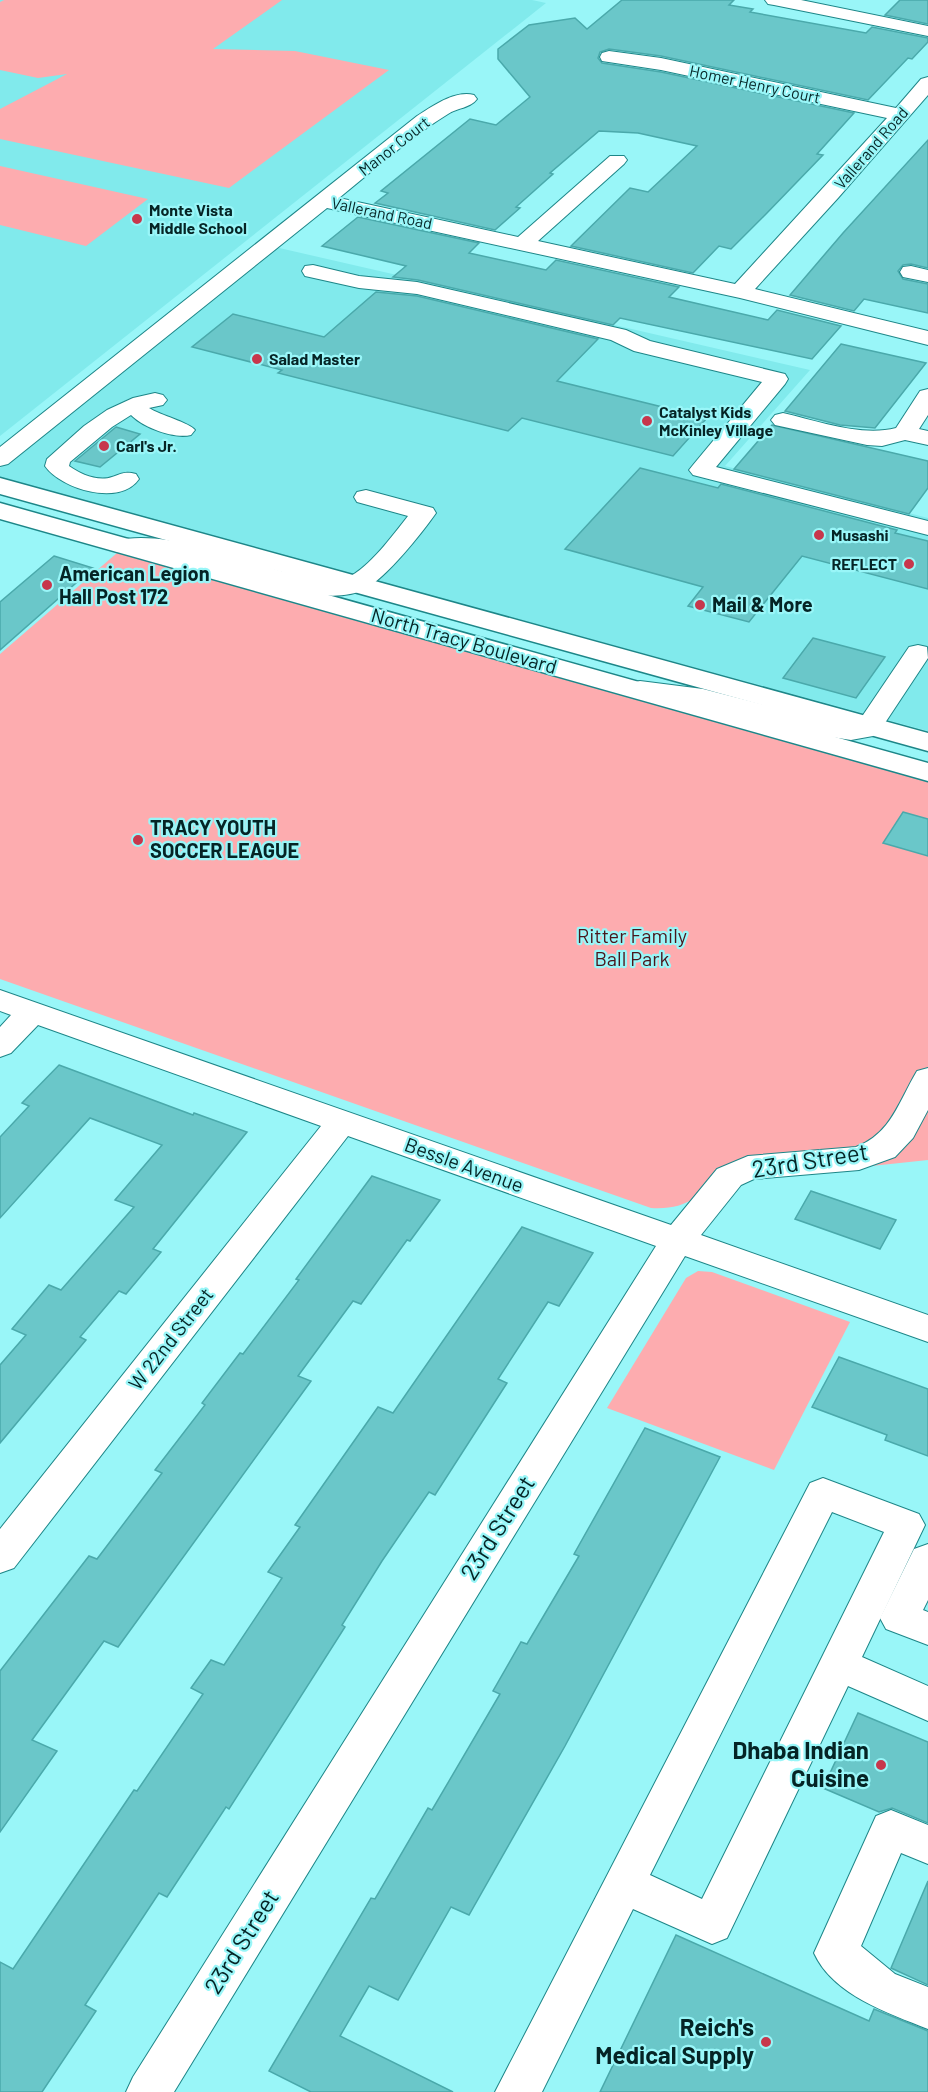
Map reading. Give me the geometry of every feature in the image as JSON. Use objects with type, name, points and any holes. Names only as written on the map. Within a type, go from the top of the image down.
[{"type":"main road","name":"North Tracy Boulevard","points":[[0,486],[928,742]]},
{"type":"main road","name":"North Tracy Boulevard","points":[[0,511],[928,772]]},
{"type":"street","points":[[774,0],[928,31]]},
{"type":"street","name":"Homer Henry Court","points":[[609,57],[661,64],[900,115]]},
{"type":"street","name":"Vallerand Road","points":[[740,292],[831,194],[928,83]]},
{"type":"street","name":"Manor Court","points":[[325,201],[424,120],[445,107],[467,99]]},
{"type":"street","points":[[523,244],[617,160]]},
{"type":"street","name":"Vallerand Road","points":[[0,459],[325,201],[740,292],[928,338]]},
{"type":"street","points":[[313,271],[359,282],[417,288],[618,335],[642,346],[777,379],[701,470],[928,528]]},
{"type":"street","points":[[847,339],[928,358]]},
{"type":"street","points":[[905,433],[928,396]]},
{"type":"street","points":[[127,478],[117,485],[104,486],[68,476],[60,472],[57,466],[59,459],[130,405],[148,407],[156,422],[183,430]]},
{"type":"street","points":[[783,420],[867,438],[882,439],[905,433],[928,438]]},
{"type":"street","points":[[124,546],[185,551],[321,587],[346,588],[357,584],[395,547],[424,513],[366,497]]},
{"type":"street","points":[[634,688],[719,700],[837,731],[863,730],[869,726],[918,653]]},
{"type":"street","name":"Bessle Avenue","points":[[0,1000],[928,1329]]},
{"type":"street","points":[[0,1046],[32,1012]]},
{"type":"street","name":"23rd Street","points":[[149,2092],[677,1241],[729,1178],[748,1168],[859,1158],[883,1149],[901,1130],[928,1079]]},
{"type":"street","name":"W 22nd Street","points":[[0,1557],[342,1121]]},
{"type":"street","points":[[518,2092],[823,1493],[906,1525],[711,1924],[624,1884]]},
{"type":"street","points":[[928,1560],[900,1618],[928,1629]]},
{"type":"street","points":[[838,1664],[928,1704]]},
{"type":"street","points":[[928,1845],[891,1829],[836,1953],[879,1988],[928,2008]]},
{"type":"shaded area","name":"Monte Vista Middle School","points":[[0,0],[532,0],[546,3],[0,436]]},
{"type":"shaded area","points":[[275,247],[810,370],[725,466],[928,518],[928,731],[0,478],[0,468]]},
{"type":"green space","points":[[4,0],[282,0],[213,49],[295,51],[389,70],[229,188],[0,139],[0,109],[67,74],[38,78],[0,70],[0,2]]},
{"type":"green space","points":[[0,166],[148,199],[86,246],[0,225]]},
{"type":"green space","name":"Ritter Family Ball Park","points":[[117,553],[928,782],[928,1160],[768,1177],[723,1171],[692,1200],[674,1207],[651,1208],[0,979],[0,654]]},
{"type":"green space","points":[[698,1271],[712,1272],[850,1322],[774,1470],[607,1408],[686,1278]]},
{"type":"building","points":[[622,0],[734,0],[729,5],[753,9],[750,12],[866,33],[872,27],[928,38],[928,42],[912,59],[908,58],[868,100],[661,56],[609,49],[600,52],[598,58],[602,63],[661,72],[854,113],[817,154],[823,155],[731,249],[719,246],[693,273],[571,246],[630,188],[648,192],[697,146],[638,133],[599,131],[550,173],[553,174],[516,207],[520,208],[495,230],[375,203],[388,193],[381,191],[470,119],[496,125],[530,97],[498,59],[498,49],[529,25],[575,18],[587,29]]},
{"type":"building","points":[[900,0],[928,0],[928,24],[885,15]]},
{"type":"building","points":[[928,140],[928,268],[911,264],[903,265],[898,271],[903,279],[928,284],[928,313],[864,299],[854,311],[790,295],[843,233]]},
{"type":"building","points":[[358,217],[479,243],[469,253],[546,270],[556,260],[679,287],[669,297],[768,320],[777,310],[841,326],[812,359],[620,318],[613,325],[418,280],[393,277],[406,266],[322,246]]},
{"type":"building","points":[[376,292],[417,296],[598,339],[557,381],[707,418],[673,456],[522,418],[508,431],[278,373],[282,370],[192,347],[233,314],[324,337]]},
{"type":"building","points":[[841,344],[926,363],[875,428],[840,425],[785,411]]},
{"type":"building","points":[[772,425],[928,461],[928,488],[909,514],[734,469]]},
{"type":"building","name":"Carl's Jr.","points":[[116,427],[140,434],[100,467],[75,461]]},
{"type":"building","points":[[640,468],[718,488],[721,484],[897,530],[895,533],[928,541],[928,589],[802,556],[749,622],[688,606],[703,587],[565,549]]},
{"type":"building","name":"American Legion Hall Post 172","points":[[54,556],[93,568],[0,650],[0,602]]},
{"type":"building","points":[[813,638],[885,657],[856,698],[783,678]]},
{"type":"building","points":[[903,812],[928,819],[928,856],[883,843]]},
{"type":"building","points":[[59,1065],[193,1115],[194,1113],[247,1132],[153,1249],[161,1252],[126,1294],[119,1291],[80,1337],[86,1340],[0,1443],[0,1365],[26,1335],[12,1329],[49,1285],[61,1290],[134,1207],[115,1200],[162,1145],[90,1118],[0,1218],[0,1137],[29,1106],[22,1103]]},
{"type":"building","points":[[372,1176],[440,1200],[410,1241],[407,1240],[361,1304],[353,1301],[298,1376],[311,1381],[118,1647],[104,1641],[32,1740],[57,1751],[0,1832],[0,1671],[89,1556],[97,1559],[162,1473],[155,1470],[205,1405],[202,1403],[240,1353],[243,1354],[299,1280],[296,1279]]},
{"type":"building","points":[[811,1191],[896,1220],[880,1249],[795,1219]]},
{"type":"building","points":[[522,1227],[593,1253],[559,1306],[548,1302],[498,1379],[507,1383],[435,1495],[429,1492],[382,1561],[342,1625],[345,1627],[229,1809],[226,1807],[167,1897],[159,1893],[85,2005],[96,2011],[42,2092],[0,2092],[0,1962],[13,1969],[134,1790],[137,1791],[203,1694],[191,1688],[211,1660],[224,1665],[282,1578],[268,1572],[300,1527],[295,1525],[378,1407],[393,1413]]},
{"type":"building","points":[[839,1357],[928,1389],[928,1456],[885,1440],[887,1435],[812,1407]]},
{"type":"building","points":[[645,1428],[720,1457],[565,1746],[469,1915],[451,1907],[398,2000],[369,1986],[340,2036],[453,2092],[311,2092],[269,2071],[371,1898],[375,1899],[428,1808],[432,1810],[500,1694],[493,1691],[521,1642],[527,1644],[579,1556],[574,1554]]},
{"type":"building","name":"Dhaba Indian Cuisine","points":[[858,1713],[928,1742],[928,1823],[892,1808],[879,1812],[823,1788]]},
{"type":"building","points":[[928,1881],[928,1985],[891,1968]]},
{"type":"building","points":[[676,1935],[869,2021],[874,2009],[928,2031],[928,2092],[600,2092]]},
{"type":"place","name":"Monte Vista Middle School","points":[[137,219]]},
{"type":"place","name":"Salad Master","points":[[257,359]]},
{"type":"place","name":"Catalyst Kids McKinley Village","points":[[647,421]]},
{"type":"place","name":"Carl's Jr.","points":[[104,446]]},
{"type":"place","name":"Musashi","points":[[819,535]]},
{"type":"place","name":"REFLECT","points":[[909,564]]},
{"type":"place","name":"American Legion Hall Post 172","points":[[47,585]]},
{"type":"place","name":"Mail & More","points":[[700,605]]},
{"type":"place","name":"TRACY YOUTH SOCCER LEAGUE","points":[[138,840]]},
{"type":"place","name":"Dhaba Indian Cuisine","points":[[881,1765]]},
{"type":"place","name":"Reich's Medical Supply","points":[[766,2042]]}]
